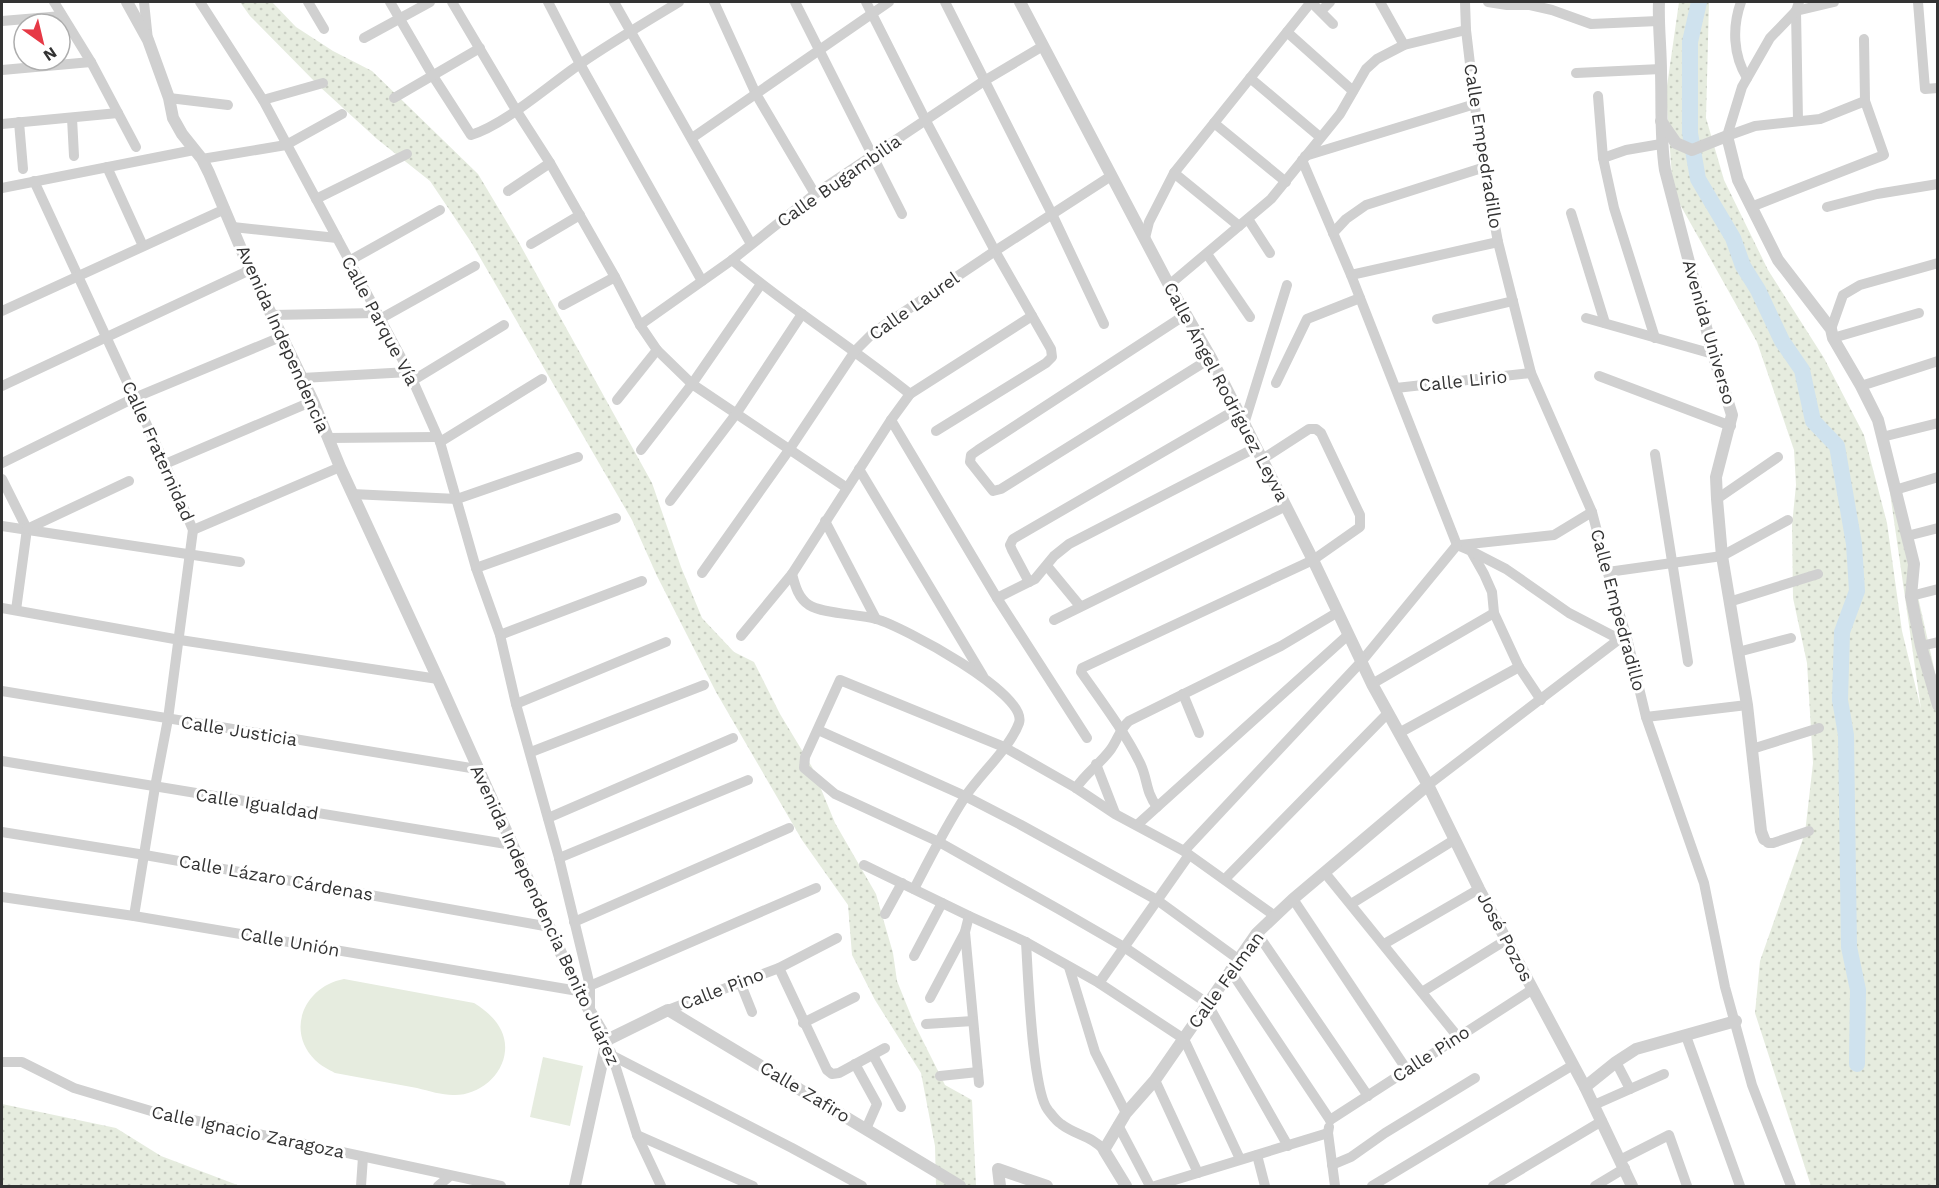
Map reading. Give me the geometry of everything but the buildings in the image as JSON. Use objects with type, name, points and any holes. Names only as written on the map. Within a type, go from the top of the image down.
[{"type":"street","name":"Avenida Independencia","points":[[127,2],[148,40],[169,98],[173,118],[198,155],[225,209],[250,270],[313,401],[352,494],[438,679]]},
{"type":"street","points":[[144,2],[148,40]]},
{"type":"street","name":"Calle Parque Vía","points":[[200,2],[263,100],[411,377],[439,440],[476,568],[500,635],[516,704],[531,752],[590,986],[590,1010]]},
{"type":"street","points":[[308,2],[324,29]]},
{"type":"street","points":[[390,2],[471,135],[516,110],[580,64],[679,2]]},
{"type":"street","points":[[364,38],[430,2]]},
{"type":"street","points":[[452,2],[550,163],[640,325],[657,350],[692,384],[847,488]]},
{"type":"street","points":[[548,2],[580,64],[702,281]]},
{"type":"street","points":[[614,2],[633,31],[751,244]]},
{"type":"street","points":[[714,2],[756,94],[815,194]]},
{"type":"street","points":[[795,2],[902,214]]},
{"type":"street","points":[[866,2],[995,251],[1051,349],[1052,357],[1046,363],[936,431]]},
{"type":"street","points":[[692,138],[888,2]]},
{"type":"street","points":[[945,2],[1052,214],[1104,324]]},
{"type":"street","name":"Calle Ángel Rodríguez Leyva","points":[[1020,2],[1185,315],[1211,358],[1313,560],[1372,684],[1428,784]]},
{"type":"street","points":[[1145,238],[1149,222],[1174,174],[1311,2],[1333,24]]},
{"type":"street","points":[[1320,11],[1330,2]]},
{"type":"street","points":[[1380,2],[1404,45]]},
{"type":"street","name":"Calle Empedradillo","points":[[1465,2],[1466,30],[1479,140],[1498,242],[1531,373],[1592,512],[1622,637],[1646,717],[1704,884],[1725,987],[1752,1085],[1791,1186]]},
{"type":"street","points":[[1488,2],[1530,5],[1591,24],[1658,21]]},
{"type":"street","name":"Avenida Universo","points":[[1659,2],[1661,144],[1665,170],[1713,354],[1732,415],[1716,477],[1717,499],[1722,556],[1747,705],[1761,831],[1764,839]]},
{"type":"street","points":[[1741,2],[1734,42],[1739,66],[1747,78]]},
{"type":"street","points":[[1834,2],[1798,6],[1770,38],[1742,87],[1727,136],[1738,180],[1778,260],[1832,334],[1878,420],[1914,564],[1911,596],[1921,646],[1938,705]]},
{"type":"street","points":[[1918,2],[1925,89],[1938,88]]},
{"type":"street","points":[[1798,6],[1798,121]]},
{"type":"street","points":[[1169,285],[1271,199],[1340,114],[1366,69],[1377,59],[1404,45],[1466,30]]},
{"type":"street","points":[[72,32],[91,62],[136,147]]},
{"type":"street","points":[[1287,32],[1353,91]]},
{"type":"street","points":[[1751,207],[1884,155],[1865,101],[1864,39]]},
{"type":"street","name":"Calle Bugambilia","points":[[640,325],[732,260],[815,194],[984,81],[1043,46]]},
{"type":"street","points":[[394,98],[480,48]]},
{"type":"street","points":[[2,70],[91,62]]},
{"type":"street","points":[[1576,73],[1661,69]]},
{"type":"street","points":[[1250,78],[1320,137]]},
{"type":"street","points":[[263,100],[323,83]]},
{"type":"street","points":[[1598,96],[1603,158],[1614,208],[1655,339]]},
{"type":"street","points":[[169,98],[228,105]]},
{"type":"street","points":[[1661,121],[1676,143],[1692,150],[1755,126],[1820,119],[1865,101]]},
{"type":"street","points":[[1303,158],[1475,104]]},
{"type":"street","points":[[2,123],[118,113]]},
{"type":"street","points":[[2,188],[107,167],[286,145],[342,114]]},
{"type":"street","points":[[72,118],[74,156]]},
{"type":"street","points":[[20,122],[23,169]]},
{"type":"street","points":[[1214,123],[1286,182]]},
{"type":"street","points":[[1603,158],[1626,150],[1661,144]]},
{"type":"street","points":[[316,199],[407,154]]},
{"type":"street","points":[[1303,158],[1352,275],[1456,545],[1506,569],[1569,613],[1622,637],[1428,784]]},
{"type":"street","points":[[508,191],[550,163]]},
{"type":"street","points":[[107,167],[143,246]]},
{"type":"street","points":[[1333,232],[1346,219],[1366,205],[1485,167]]},
{"type":"street","points":[[1174,174],[1244,223],[1270,253]]},
{"type":"street","name":"Calle Laurel","points":[[702,573],[789,450],[855,351],[874,332],[1112,176]]},
{"type":"street","name":"Calle Fraternidad","points":[[34,181],[165,464],[193,530],[168,719],[134,916]]},
{"type":"street","points":[[1827,207],[1877,194],[1938,184]]},
{"type":"street","points":[[2,311],[225,209]]},
{"type":"street","points":[[349,261],[440,210]]},
{"type":"street","points":[[1571,213],[1605,323]]},
{"type":"street","points":[[531,244],[580,215]]},
{"type":"street","points":[[233,227],[337,238]]},
{"type":"street","points":[[1352,275],[1498,242]]},
{"type":"street","points":[[1207,254],[1250,317]]},
{"type":"street","points":[[732,260],[760,284],[855,351],[910,394]]},
{"type":"street","points":[[1832,334],[1843,295],[1860,285],[1938,263]]},
{"type":"street","points":[[272,315],[378,316],[475,266]]},
{"type":"street","points":[[2,386],[250,270]]},
{"type":"street","points":[[563,305],[615,277]]},
{"type":"street","points":[[641,450],[692,384],[760,284]]},
{"type":"street","points":[[1244,424],[1287,285]]},
{"type":"street","points":[[1276,383],[1307,319],[1360,298]]},
{"type":"street","points":[[1437,319],[1514,301]]},
{"type":"street","points":[[1832,334],[1919,313]]},
{"type":"street","points":[[670,501],[736,414],[802,314]]},
{"type":"street","points":[[1185,315],[970,455],[970,462],[988,486],[993,490],[1001,489],[1211,358]]},
{"type":"street","points":[[741,636],[792,574],[910,394],[1032,316]]},
{"type":"street","points":[[1586,318],[1713,354]]},
{"type":"street","points":[[302,378],[411,377],[504,325]]},
{"type":"street","points":[[2,463],[134,398],[283,336]]},
{"type":"street","points":[[617,400],[657,350]]},
{"type":"street","points":[[1861,386],[1938,361]]},
{"type":"street","name":"Calle Lirio","points":[[1396,388],[1531,373]]},
{"type":"street","points":[[1599,376],[1731,426]]},
{"type":"street","points":[[328,438],[439,440],[542,380]]},
{"type":"street","points":[[165,464],[313,401]]},
{"type":"street","points":[[1029,582],[1010,545],[1013,539],[1237,409]]},
{"type":"street","points":[[891,420],[997,598],[1087,738]]},
{"type":"street","points":[[1882,437],[1938,423]]},
{"type":"street","points":[[1156,807],[1146,788],[1144,771],[1139,761],[1121,729],[1081,672],[1082,668],[1313,560],[1360,527],[1360,514],[1321,433],[1316,429],[1309,429],[1261,460]]},
{"type":"street","points":[[997,598],[1029,582],[1069,544],[1255,448]]},
{"type":"street","points":[[1655,454],[1688,662]]},
{"type":"street","points":[[352,494],[457,499],[578,457]]},
{"type":"street","points":[[1717,499],[1778,457]]},
{"type":"street","points":[[193,530],[340,467]]},
{"type":"street","points":[[859,469],[984,679]]},
{"type":"street","points":[[1895,490],[1938,477]]},
{"type":"street","points":[[2,479],[27,529],[16,610]]},
{"type":"street","points":[[27,529],[129,481]]},
{"type":"street","points":[[1053,620],[1286,506]]},
{"type":"street","points":[[1099,983],[1187,853],[1361,662],[1456,545],[1554,535],[1592,512]]},
{"type":"street","points":[[476,568],[616,518]]},
{"type":"street","points":[[1608,572],[1722,556],[1788,520]]},
{"type":"street","points":[[825,521],[876,619]]},
{"type":"street","points":[[2,526],[240,562]]},
{"type":"street","points":[[1907,536],[1938,528]]},
{"type":"street","points":[[1471,551],[1492,592],[1494,613],[1519,667],[1541,700]]},
{"type":"street","points":[[1047,566],[1080,606]]},
{"type":"street","points":[[792,574],[797,592],[809,605],[876,619],[900,627],[928,642],[984,679],[1019,712],[1019,722],[1004,747],[965,796],[914,890]]},
{"type":"street","points":[[1729,602],[1818,574]]},
{"type":"street","points":[[500,635],[642,581]]},
{"type":"street","points":[[1911,596],[1938,589]]},
{"type":"street","points":[[2,608],[180,640],[438,679]]},
{"type":"street","points":[[1076,788],[1112,747],[1121,729],[1129,721],[1281,646],[1338,612]]},
{"type":"street","points":[[1372,684],[1494,613]]},
{"type":"street","points":[[1137,825],[1348,635]]},
{"type":"street","points":[[1738,652],[1791,638]]},
{"type":"street","points":[[516,704],[666,642]]},
{"type":"street","points":[[1921,646],[1938,642]]},
{"type":"street","points":[[1399,733],[1519,667]]},
{"type":"street","name":"Avenida Independencia Benito Juárez","points":[[438,679],[578,991],[607,1040],[637,1135],[661,1186]]},
{"type":"street","points":[[1275,916],[1187,853],[1004,747],[840,680],[805,757],[804,768],[835,794],[939,842],[1124,947],[1207,1004],[1288,1146]]},
{"type":"street","points":[[531,752],[704,685]]},
{"type":"street","name":"Calle Justicia","points":[[2,691],[477,769]]},
{"type":"street","points":[[1182,694],[1200,733]]},
{"type":"street","points":[[1646,717],[1747,705]]},
{"type":"street","points":[[1225,879],[1388,713]]},
{"type":"street","points":[[1752,749],[1819,728]]},
{"type":"street","points":[[818,730],[965,796],[1157,900],[1234,965],[1330,1120],[1328,1133],[1335,1186]]},
{"type":"street","points":[[548,818],[733,738]]},
{"type":"street","name":"Calle Igualdad","points":[[2,761],[512,845]]},
{"type":"street","points":[[1096,764],[1115,813]]},
{"type":"street","points":[[559,858],[748,780]]},
{"type":"street","name":"José Pozos","points":[[1428,784],[1479,889],[1585,1087],[1632,1186]]},
{"type":"street","name":"Calle Felman","points":[[1104,1150],[1126,1113],[1155,1080],[1257,933],[1293,899],[1428,784]]},
{"type":"street","points":[[574,922],[789,828]]},
{"type":"street","points":[[1764,839],[1768,843],[1773,843],[1809,831]]},
{"type":"street","name":"Calle Lázaro Cárdenas","points":[[2,832],[550,927]]},
{"type":"street","points":[[1352,903],[1454,840]]},
{"type":"street","points":[[864,865],[1026,942],[1099,983],[1184,1039],[1240,1159]]},
{"type":"street","points":[[1325,873],[1352,903],[1458,1036]]},
{"type":"street","points":[[885,914],[902,884]]},
{"type":"street","points":[[578,991],[816,888]]},
{"type":"street","points":[[1384,944],[1479,889]]},
{"type":"street","name":"Calle Unión","points":[[2,897],[134,916],[578,991]]},
{"type":"street","points":[[1293,899],[1407,1070]]},
{"type":"street","points":[[914,956],[942,903]]},
{"type":"street","points":[[930,998],[965,932],[969,916]]},
{"type":"street","points":[[940,1076],[979,1078],[965,932]]},
{"type":"street","points":[[1257,933],[1368,1096]]},
{"type":"street","name":"Calle Pino","points":[[607,1040],[668,1010],[779,968],[837,938]]},
{"type":"street","points":[[1422,992],[1506,940]]},
{"type":"street","points":[[1026,942],[1040,1096],[1046,1108],[1061,1124],[1096,1142],[1104,1150],[1126,1186]]},
{"type":"street","points":[[1069,967],[1095,1052],[1126,1113]]},
{"type":"street","points":[[779,968],[803,1023],[827,1070],[832,1074],[839,1073],[885,1048]]},
{"type":"street","points":[[740,982],[752,1012]]},
{"type":"street","name":"Calle Pino","points":[[1330,1120],[1533,989]]},
{"type":"street","points":[[803,1023],[855,997]]},
{"type":"street","name":"Calle Zafiro","points":[[668,1010],[960,1186]]},
{"type":"street","points":[[926,1024],[973,1021]]},
{"type":"street","points":[[1585,1087],[1636,1049],[1736,1021]]},
{"type":"street","points":[[1686,1036],[1740,1186]]},
{"type":"street","points":[[575,1186],[607,1040]]},
{"type":"street","points":[[873,1055],[901,1107]]},
{"type":"street","points":[[613,1056],[862,1186]]},
{"type":"street","name":"Calle Ignacio Zaragoza","points":[[2,1062],[22,1062],[74,1088],[151,1111],[501,1186]]},
{"type":"street","points":[[1616,1062],[1630,1089]]},
{"type":"street","points":[[855,1064],[877,1104],[866,1129]]},
{"type":"street","points":[[1372,1186],[1573,1065]]},
{"type":"street","points":[[1594,1106],[1664,1074]]},
{"type":"street","points":[[1332,1165],[1351,1157],[1385,1133],[1475,1078]]},
{"type":"street","points":[[1155,1080],[1198,1173]]},
{"type":"street","points":[[1493,1186],[1602,1121]]},
{"type":"street","points":[[1118,1125],[1150,1186]]},
{"type":"street","points":[[1155,1186],[1328,1133]]},
{"type":"street","points":[[637,1135],[753,1186]]},
{"type":"street","points":[[1595,1186],[1622,1164],[1669,1135],[1687,1186]]},
{"type":"street","points":[[1257,1155],[1265,1186]]},
{"type":"street","points":[[361,1186],[363,1157]]},
{"type":"street","points":[[1000,1186],[998,1168],[1040,1186]]},
{"type":"street","points":[[438,1186],[450,1176]]},
{"type":"shaded area","points":[[240,2],[272,2],[296,27],[333,51],[372,71],[478,174],[518,241],[652,483],[681,567],[702,618],[734,652],[754,662],[780,714],[812,767],[835,823],[876,894],[893,953],[897,981],[914,1023],[945,1085],[972,1100],[976,1186],[936,1186],[935,1146],[921,1073],[875,1000],[852,955],[848,905],[802,840],[716,692],[657,576],[632,520],[471,242],[430,181],[377,139],[319,86],[250,16]]},
{"type":"shaded area","points":[[1679,2],[1709,2],[1706,118],[1724,180],[1768,270],[1824,358],[1864,435],[1887,523],[1902,631],[1921,709],[1882,437],[1937,681],[1937,1186],[1811,1186],[1755,1013],[1760,961],[1805,833],[1813,763],[1807,663],[1793,598],[1792,525],[1796,485],[1794,450],[1757,342],[1673,192],[1666,93]]},
{"type":"shaded area","points":[[344,979],[474,1003],[492,1017],[504,1036],[505,1051],[500,1069],[488,1083],[480,1088],[453,1095],[335,1073],[315,1060],[306,1048],[301,1036],[301,1023],[310,1000],[319,990],[330,983]]},
{"type":"shaded area","points":[[543,1057],[583,1066],[570,1126],[530,1117]]},
{"type":"shaded area","points":[[2,1104],[116,1128],[161,1156],[240,1186],[2,1186]]},
{"type":"waterway","points":[[1699,2],[1690,42],[1690,133],[1698,179],[1733,238],[1743,266],[1758,290],[1782,341],[1802,370],[1813,421],[1837,446],[1854,544],[1857,591],[1842,632],[1840,700],[1846,735],[1849,947],[1858,990],[1857,1064]]}]
